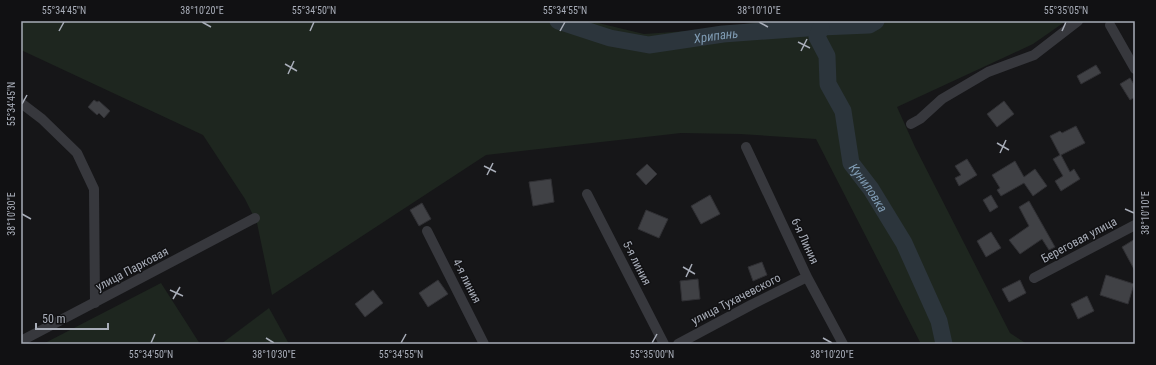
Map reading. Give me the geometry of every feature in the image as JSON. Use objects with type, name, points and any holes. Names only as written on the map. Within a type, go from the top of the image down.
[{"type":"street","points":[[911,124],[920,119],[942,99],[988,72],[1034,54],[1078,21]]},
{"type":"street","points":[[1110,25],[1135,69]]},
{"type":"street","points":[[21,103],[42,119],[77,153],[94,189],[95,303]]},
{"type":"street","name":"6-я Линия","points":[[746,147],[807,277],[843,344]]},
{"type":"street","name":"5-я линия","points":[[587,194],[664,344]]},
{"type":"street","name":"улица Парковая","points":[[21,341],[255,218]]},
{"type":"street","name":"Береговая улица","points":[[1034,278],[1135,225]]},
{"type":"street","name":"4-я линия","points":[[427,231],[484,344]]},
{"type":"street","name":"улица Тухачевского","points":[[678,344],[807,277]]},
{"type":"shaded area","points":[[21,21],[590,21],[644,34],[702,30],[765,21],[1066,21],[1033,44],[897,107],[915,147],[1010,333],[1027,344],[921,344],[816,139],[740,134],[681,133],[486,155],[272,295],[257,223],[245,199],[203,135],[21,50]]},
{"type":"shaded area","points":[[161,283],[200,344],[43,344]]},
{"type":"shaded area","points":[[269,308],[289,344],[221,344]]},
{"type":"building","points":[[1096,65],[1101,73],[1081,84],[1077,76]]},
{"type":"building","points":[[1130,78],[1135,86],[1135,97],[1130,100],[1120,84]]},
{"type":"building","points":[[94,100],[97,102],[99,101],[110,111],[104,118],[99,113],[97,115],[88,107]]},
{"type":"building","points":[[1004,101],[1014,114],[997,127],[987,114]]},
{"type":"building","points":[[1076,126],[1085,143],[1061,155],[1070,172],[1074,169],[1080,179],[1061,191],[1055,181],[1063,176],[1053,159],[1060,155],[1050,136],[1060,131],[1062,133]]},
{"type":"building","points":[[967,159],[977,175],[959,186],[955,178],[961,175],[955,166]]},
{"type":"building","points":[[1015,161],[1024,177],[1035,169],[1047,186],[1033,196],[1024,183],[1001,196],[997,190],[1000,188],[992,175]]},
{"type":"building","points":[[647,164],[657,174],[646,185],[636,174]]},
{"type":"building","points":[[551,179],[554,202],[533,206],[529,182]]},
{"type":"building","points":[[710,195],[720,214],[701,224],[691,206]]},
{"type":"building","points":[[991,195],[998,207],[990,212],[983,200]]},
{"type":"building","points":[[1029,201],[1055,247],[1049,250],[1042,239],[1020,254],[1009,240],[1029,226],[1019,207]]},
{"type":"building","points":[[422,203],[431,219],[419,226],[410,210]]},
{"type":"building","points":[[646,210],[668,219],[659,238],[638,229]]},
{"type":"building","points":[[991,232],[1001,248],[986,257],[977,241]]},
{"type":"building","points":[[1135,239],[1135,271],[1122,247]]},
{"type":"building","points":[[762,262],[767,275],[753,281],[748,267]]},
{"type":"building","points":[[1106,275],[1134,284],[1128,304],[1100,295]]},
{"type":"building","points":[[698,279],[700,299],[682,301],[680,281]]},
{"type":"building","points":[[438,280],[448,294],[428,307],[419,293]]},
{"type":"building","points":[[1020,280],[1026,293],[1009,302],[1002,289]]},
{"type":"building","points":[[373,290],[383,303],[365,317],[355,304]]},
{"type":"building","points":[[1087,296],[1094,311],[1078,319],[1071,304]]},
{"type":"waterway","name":"Хрипань","points":[[558,21],[610,38],[649,45],[723,34],[869,25],[876,21]]},
{"type":"waterway","name":"Куниловка","points":[[821,27],[817,37],[827,56],[828,84],[843,111],[851,163],[871,189],[904,243],[939,321],[944,344]]}]
